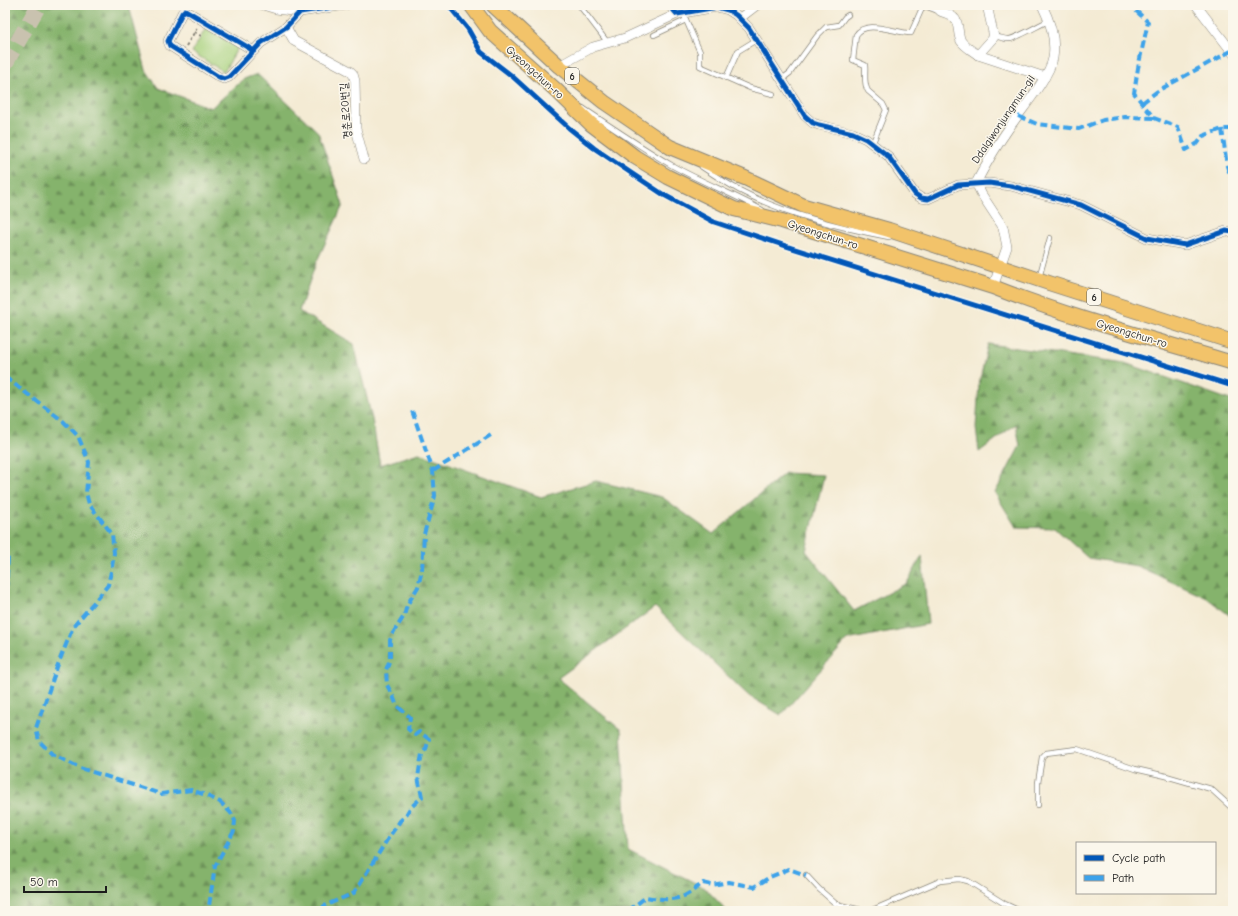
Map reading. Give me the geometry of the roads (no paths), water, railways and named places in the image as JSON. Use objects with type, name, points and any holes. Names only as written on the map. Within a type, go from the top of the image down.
[{"type":"main road","name":"Gyeongchun-ro","points":[[480,8],[559,66],[604,102],[670,147],[745,178],[804,206],[890,230],[1039,280],[1233,342]]},
{"type":"main road","name":"Gyeongchun-ro","points":[[480,8],[490,31],[556,90],[591,124],[635,157],[668,177],[734,209],[782,221],[993,287],[1018,297],[1118,329],[1233,363]]},
{"type":"street","points":[[263,5],[276,9],[300,12],[346,5]]},
{"type":"street","points":[[669,5],[682,16]]},
{"type":"street","points":[[740,18],[757,5]]},
{"type":"street","points":[[978,55],[994,38],[987,5]]},
{"type":"street","name":"Ddalgiwonjungmun-gil","points":[[976,183],[1008,129],[1045,77],[1053,59],[1053,37],[1042,5]]},
{"type":"street","points":[[1196,5],[1233,53]]},
{"type":"street","points":[[559,66],[593,47],[625,38],[682,16],[718,6],[728,10],[740,18],[749,28],[809,120],[824,126],[853,133],[866,139],[888,156],[915,194],[921,198],[932,198],[958,186],[976,183],[989,183],[1011,186],[1081,205],[1147,238],[1185,245],[1226,231],[1233,232]]},
{"type":"street","points":[[937,8],[953,16],[956,21],[961,41],[978,55],[1045,77]]},
{"type":"street","points":[[254,51],[186,10],[183,11],[168,43],[170,46],[224,79],[229,77],[254,51],[261,43],[286,27],[300,12]]},
{"type":"street","name":"경춘로20번길","points":[[286,27],[294,41],[353,74],[356,81],[356,133],[364,159]]},
{"type":"street","points":[[976,183],[1003,227],[1007,247],[993,287]]},
{"type":"lane","points":[[579,5],[608,43]]},
{"type":"lane","points":[[872,144],[886,110],[884,104],[866,89],[865,65],[854,60],[856,35],[858,32],[868,28],[890,29],[911,33],[923,5],[937,8]]},
{"type":"lane","points":[[782,80],[790,73],[817,36],[826,27],[839,25],[845,16],[848,15]]},
{"type":"lane","points":[[654,35],[682,16],[700,52],[700,66],[750,88],[773,94]]},
{"type":"lane","points":[[994,38],[997,36],[1004,39],[1012,39],[1048,21]]},
{"type":"lane","points":[[726,78],[738,51],[756,40]]},
{"type":"lane","points":[[670,147],[739,190],[783,210],[852,230],[891,237]]},
{"type":"lane","points":[[898,238],[930,244]]},
{"type":"lane","points":[[1039,280],[1050,238]]},
{"type":"lane","points":[[1038,805],[1038,783],[1042,757],[1046,753],[1078,750],[1135,768],[1211,789],[1233,809]]},
{"type":"lane","points":[[806,875],[836,904],[865,911]]},
{"type":"lane","points":[[870,911],[940,881],[959,879],[968,881],[1005,904],[1020,911]]},
{"type":"tunnel","points":[[5,64],[39,5]]}]
